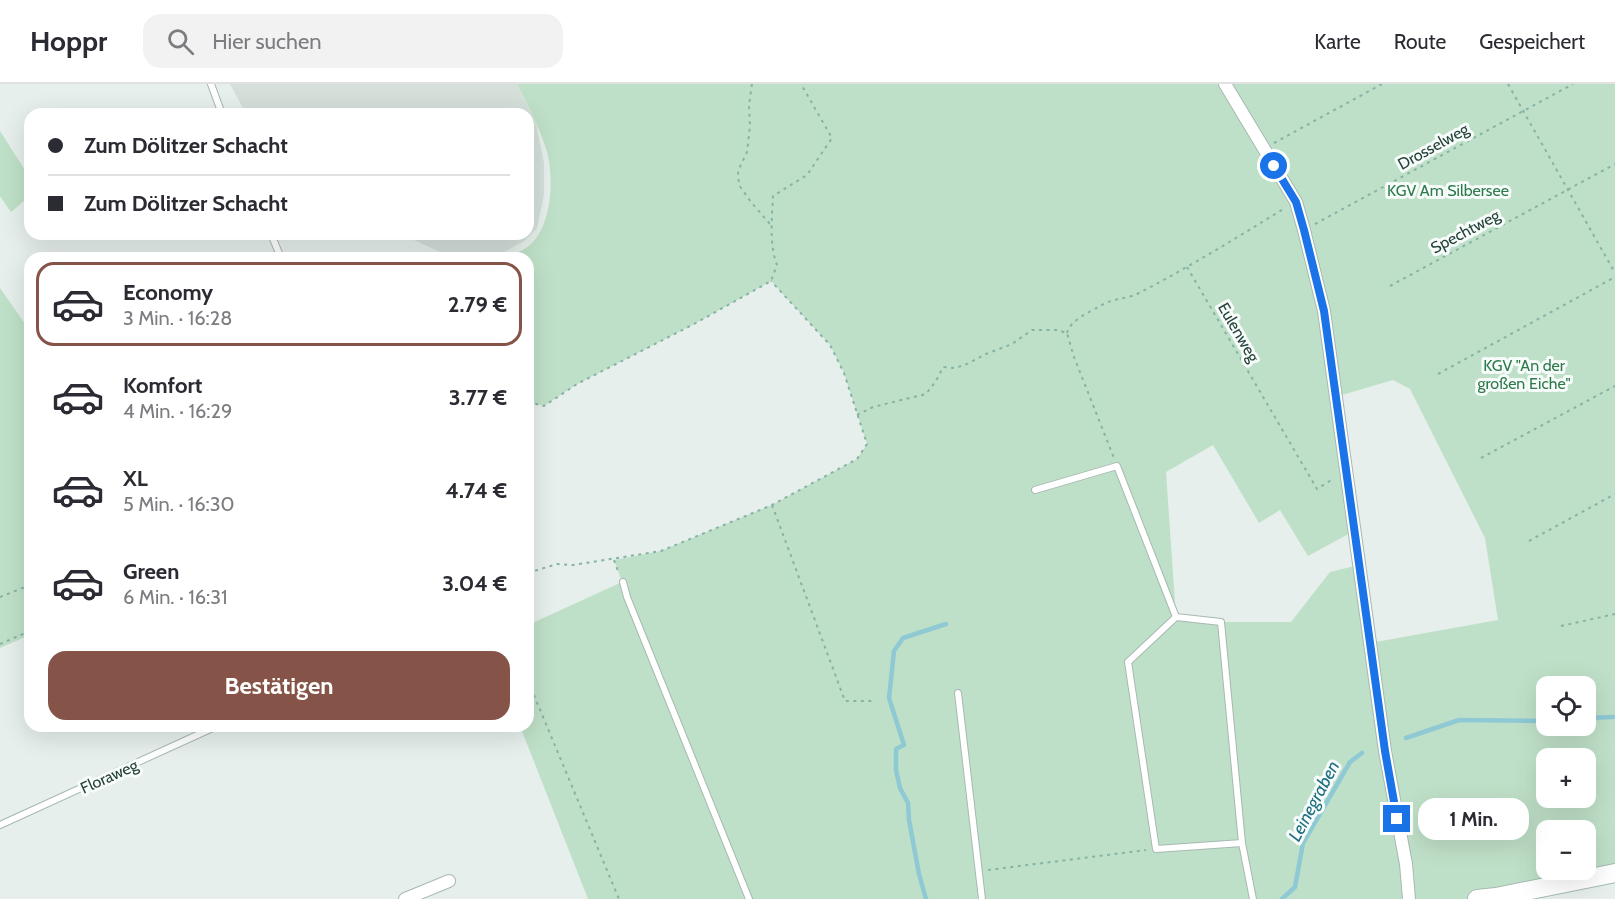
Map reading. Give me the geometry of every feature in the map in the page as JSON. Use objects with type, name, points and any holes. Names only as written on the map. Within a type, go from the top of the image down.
[{"type":"main road","points":[[1476,899],[1496,898],[1615,873]]},
{"type":"street","points":[[1225,84],[1296,202],[1324,311],[1385,751],[1406,864],[1409,899]]},
{"type":"street","points":[[405,899],[448,882]]},
{"type":"lane","points":[[211,84],[220,108]]},
{"type":"lane","points":[[1035,490],[1117,466],[1176,617]]},
{"type":"lane","points":[[623,582],[627,597],[749,899]]},
{"type":"lane","points":[[1242,843],[1156,849],[1128,662],[1176,617],[1221,622],[1242,843],[1252,899]]},
{"type":"lane","points":[[958,693],[982,899]]},
{"type":"lane","name":"Floraweg","points":[[0,825],[204,732]]},
{"type":"path","points":[[752,84],[747,152],[738,171],[739,185],[771,225]]},
{"type":"path","points":[[534,404],[544,406],[608,367],[694,324],[771,281],[777,265],[773,255],[771,225],[773,196],[807,175],[832,138],[801,84]]},
{"type":"path","points":[[1264,148],[1382,84]]},
{"type":"path","points":[[1438,374],[1615,275],[1508,84]]},
{"type":"path","name":"Drosselweg","points":[[1304,230],[1573,84]]},
{"type":"path","name":"Spechtweg","points":[[1390,286],[1615,164]]},
{"type":"path","points":[[1117,466],[1074,357],[1067,333],[1069,326],[1104,304],[1118,298],[1134,296],[1296,202]]},
{"type":"path","name":"Eulenweg","points":[[1187,267],[1317,489],[1346,472]]},
{"type":"path","points":[[534,571],[557,564],[573,565],[614,560],[661,551],[772,506],[857,459],[867,444],[844,373],[830,345],[771,281]]},
{"type":"path","points":[[857,415],[891,401],[926,394],[943,367],[955,368],[967,364],[1012,344],[1032,330],[1057,330],[1067,333]]},
{"type":"path","points":[[1481,458],[1615,386]]},
{"type":"path","points":[[1529,541],[1615,494]]},
{"type":"path","points":[[772,506],[845,701],[875,701]]},
{"type":"path","points":[[614,560],[623,582]]},
{"type":"path","points":[[0,597],[24,587]]},
{"type":"path","points":[[1561,626],[1615,614]]},
{"type":"path","points":[[0,644],[24,634]]},
{"type":"path","points":[[534,695],[619,899]]},
{"type":"path","points":[[980,871],[1156,849]]},
{"type":"shaded area","points":[[230,84],[517,84],[529,108],[243,108]]},
{"type":"shaded area","points":[[534,119],[544,163],[544,195],[537,228],[534,231]]},
{"type":"shaded area","points":[[414,240],[525,240],[505,252],[440,252]]},
{"type":"green space","points":[[517,84],[1615,84],[1615,873],[1596,877],[1596,820],[1536,820],[1536,880],[1578,880],[1476,899],[588,899],[522,732],[534,732],[534,622],[622,582],[614,560],[661,551],[772,505],[857,459],[867,444],[844,373],[830,345],[771,281],[694,324],[577,384],[544,406],[534,404],[534,252],[519,252],[529,246],[543,225],[551,187],[547,152],[534,117],[534,108],[529,108]],"holes":[[[1393,380],[1410,389],[1485,538],[1498,620],[1370,643],[1359,565],[1330,572],[1291,622],[1221,622],[1176,617],[1166,472],[1213,445],[1259,523],[1280,510],[1308,556],[1354,531],[1335,397]]]},
{"type":"green space","points":[[0,131],[24,169],[24,201],[11,212],[0,196]]},
{"type":"green space","points":[[0,288],[24,322],[24,638],[0,648]]},
{"type":"waterway","points":[[926,899],[919,874],[908,803],[900,788],[896,770],[896,749],[904,745],[889,698],[894,651],[903,638],[946,624]]},
{"type":"waterway","name":"Leinegraben","points":[[1596,718],[1613,717]]},
{"type":"waterway","name":"Leinegraben","points":[[1406,738],[1459,720],[1536,721]]},
{"type":"waterway","name":"Leinegraben","points":[[1282,899],[1295,887],[1303,843],[1350,762],[1362,753]]},
{"type":"route","points":[[1274,166],[1296,202],[1324,311],[1385,751],[1397,819]]},
{"type":"park label","name":"KGV Am Silbersee","points":[[1448,190]]},
{"type":"park label","name":"KGV \"An der großen Eiche\"","points":[[1524,374]]}]
